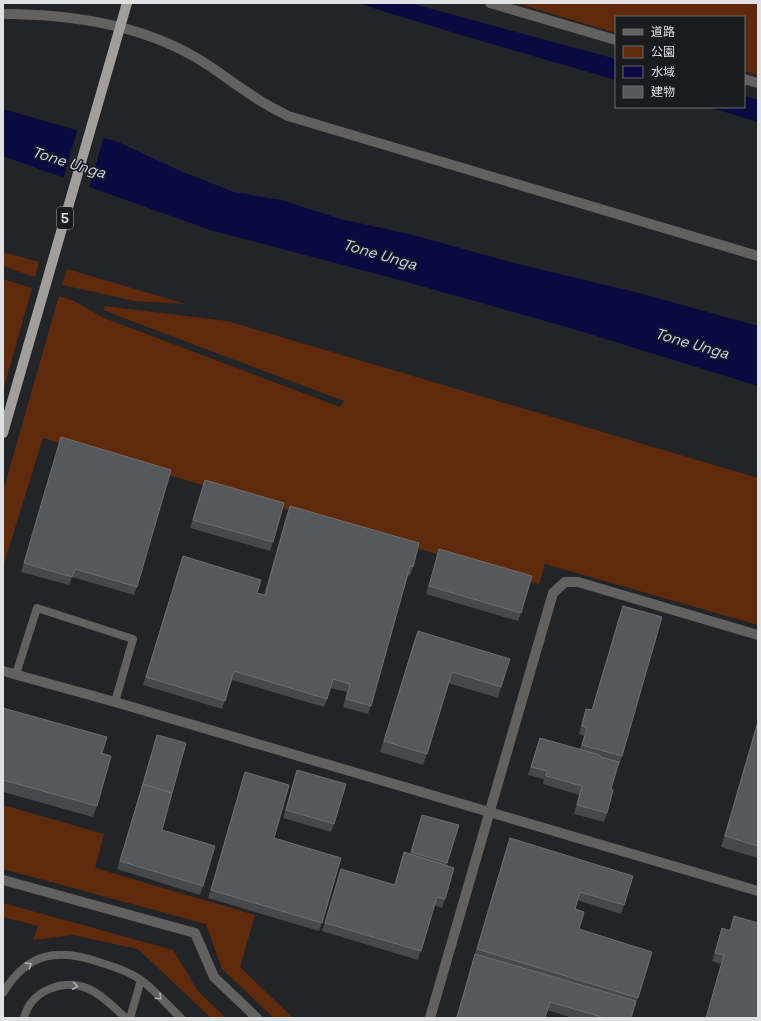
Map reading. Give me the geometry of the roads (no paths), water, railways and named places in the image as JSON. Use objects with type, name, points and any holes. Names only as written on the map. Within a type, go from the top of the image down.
[{"type":"main road","name":"5","points":[[3,433],[127,3]]},
{"type":"street","points":[[490,3],[615,40]]},
{"type":"street","points":[[3,14],[47,16],[91,21],[152,37],[194,57],[257,98],[288,116],[758,256]]},
{"type":"street","points":[[745,78],[758,83]]},
{"type":"street","points":[[430,1018],[553,593],[559,585],[565,582],[578,582],[758,635]]},
{"type":"street","points":[[3,671],[115,702],[490,814],[758,891]]},
{"type":"street","points":[[3,880],[195,933],[214,977],[257,1018]]},
{"type":"lane","points":[[16,674],[37,608],[133,639],[115,702]]},
{"type":"lane","points":[[3,993],[13,976],[31,963],[52,954],[80,955],[116,967],[141,980],[181,1018]]},
{"type":"lane","points":[[130,1018],[141,980]]},
{"type":"lane","points":[[24,1018],[33,1000],[45,990],[60,985],[75,985],[90,989],[126,1018]]},
{"type":"water","points":[[357,3],[410,3],[615,59],[615,80]]},
{"type":"water","points":[[745,96],[758,100],[758,122],[712,108],[745,108]]},
{"type":"water","name":"Tone Unga","points":[[3,109],[118,142],[183,172],[234,192],[281,200],[341,219],[413,235],[514,263],[639,293],[758,326],[758,386],[570,328],[396,279],[210,230],[3,156]]}]
